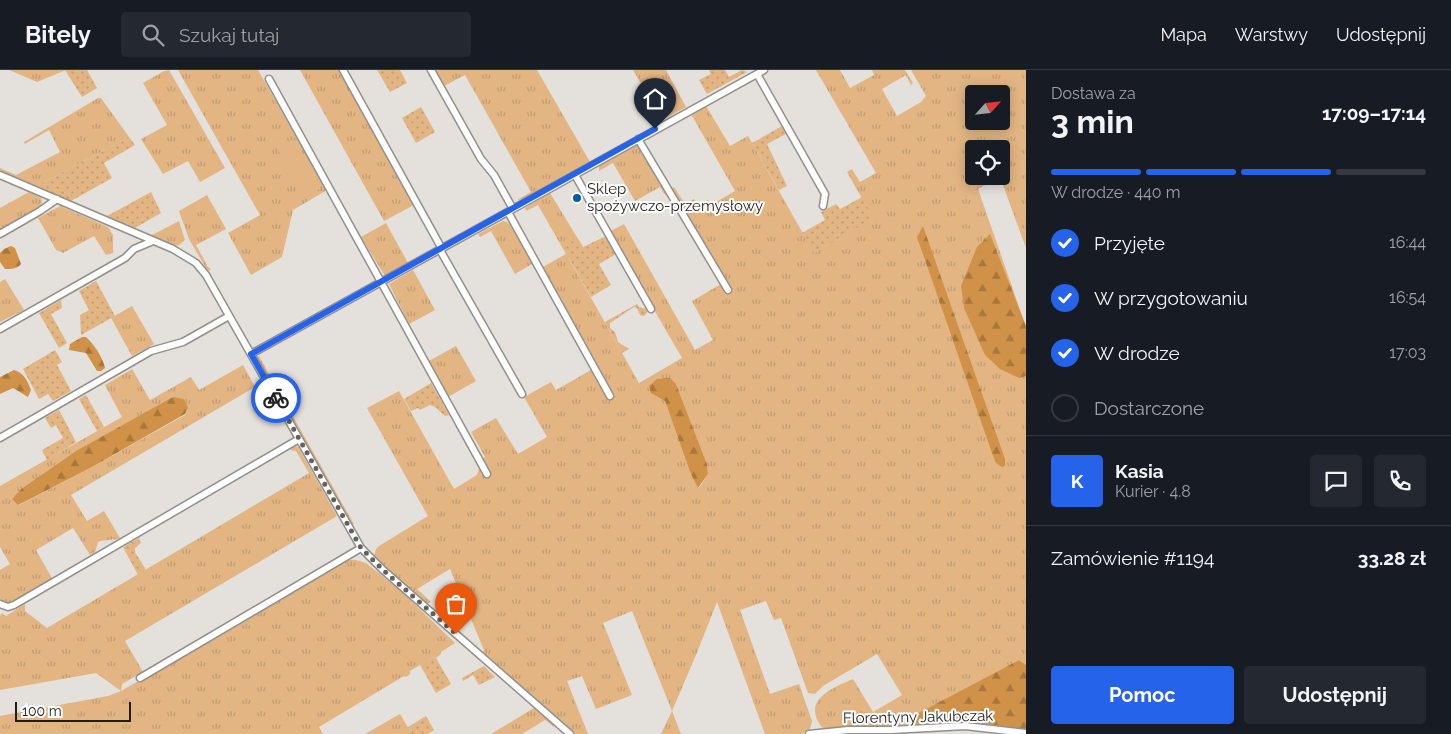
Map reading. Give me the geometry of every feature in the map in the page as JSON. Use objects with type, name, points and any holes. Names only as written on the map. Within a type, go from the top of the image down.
[{"type":"street","points":[[343,70],[522,394]]},
{"type":"street","points":[[431,70],[481,159],[494,175],[610,396]]},
{"type":"street","points":[[251,354],[764,70]]},
{"type":"street","points":[[757,74],[825,194],[823,206]]},
{"type":"street","points":[[269,79],[487,474]]},
{"type":"street","points":[[638,139],[728,290]]},
{"type":"street","points":[[0,175],[173,248],[196,262],[206,276],[361,548],[383,570],[570,734]]},
{"type":"street","points":[[574,175],[651,309]]},
{"type":"street","points":[[0,234],[56,200]]},
{"type":"street","points":[[0,328],[125,258],[134,249],[153,241]]},
{"type":"street","points":[[0,438],[151,351],[187,340],[229,316]]},
{"type":"street","points":[[0,604],[8,607],[14,606],[299,439]]},
{"type":"street","points":[[140,678],[361,548]]},
{"type":"street","name":"Florentyny Jakubczak","points":[[809,734],[848,730],[966,726],[1026,733]]},
{"type":"green space","points":[[9,70],[66,70],[37,82]]},
{"type":"green space","points":[[65,70],[87,70],[97,88],[82,97]]},
{"type":"green space","points":[[169,70],[225,168],[200,182],[188,161],[163,174],[141,139],[167,125],[143,83]]},
{"type":"green space","points":[[178,70],[258,70],[327,190],[293,210],[282,257],[251,275],[228,233],[260,215]]},
{"type":"green space","points":[[300,70],[340,70],[414,205],[384,221]]},
{"type":"green space","points":[[377,70],[400,70],[407,83],[390,92]]},
{"type":"green space","points":[[435,70],[537,70],[590,162],[543,190],[517,200],[531,192],[465,75],[444,86]]},
{"type":"green space","points":[[633,70],[666,70],[686,107],[662,120]]},
{"type":"green space","points":[[709,70],[725,70],[729,77],[742,70],[747,72],[707,94],[699,80],[711,74]]},
{"type":"green space","points":[[816,70],[840,70],[850,88],[874,75],[872,70],[905,70],[913,83],[911,85],[906,75],[882,89],[897,116],[921,102],[926,96],[911,70],[1026,70],[1026,248],[1003,185],[1010,185],[1010,140],[965,140],[965,185],[985,185],[978,189],[1026,327],[1026,665],[1019,660],[910,718],[905,725],[823,729],[817,719],[815,710],[817,703],[828,691],[853,679],[873,712],[902,695],[877,654],[823,686],[815,694],[808,693],[781,618],[774,620],[766,601],[740,610],[770,694],[799,684],[812,721],[810,729],[802,734],[765,734],[717,602],[672,711],[632,611],[603,623],[632,695],[596,709],[582,676],[567,681],[588,734],[575,734],[483,654],[484,650],[450,569],[417,589],[431,602],[426,604],[374,556],[379,546],[428,516],[367,408],[399,391],[454,489],[477,475],[479,468],[462,438],[476,462],[485,457],[471,432],[496,418],[518,454],[547,437],[524,397],[551,382],[556,390],[591,370],[608,399],[615,396],[543,267],[566,254],[538,205],[526,211],[525,208],[550,193],[583,247],[568,257],[639,383],[682,358],[609,232],[624,224],[695,350],[713,340],[692,301],[721,284],[670,196],[664,194],[660,187],[635,201],[613,163],[599,171],[599,166],[632,147],[645,143],[672,188],[674,187],[685,204],[694,199],[698,205],[708,200],[711,205],[735,191],[691,114],[706,106],[730,146],[748,136],[814,253],[873,218],[847,172],[852,169],[860,182],[876,173]],"holes":[[[676,384],[707,464],[708,474],[699,488],[690,472],[665,401]]]},
{"type":"green space","points":[[101,98],[129,137],[37,186],[0,171],[0,168],[16,175],[60,152],[49,130],[25,144],[24,142]]},
{"type":"green space","points":[[421,107],[435,132],[416,143],[402,118]]},
{"type":"green space","points":[[782,126],[786,134],[767,144],[787,186],[779,190],[752,143]]},
{"type":"green space","points":[[129,137],[135,145],[104,163],[112,178],[71,201],[37,186]]},
{"type":"green space","points":[[293,139],[321,188],[305,197],[277,148]]},
{"type":"green space","points":[[29,192],[41,198],[40,208],[0,231],[0,208]]},
{"type":"green space","points":[[151,192],[161,213],[135,228],[107,216]]},
{"type":"green space","points":[[207,195],[226,229],[196,245],[211,269],[209,271],[189,239],[179,211]]},
{"type":"green space","points":[[862,197],[874,218],[814,253],[802,233],[825,220],[821,212],[836,204],[840,209]]},
{"type":"green space","points":[[60,206],[108,227],[113,235],[113,253],[106,255],[94,236],[63,253],[56,250],[38,218]]},
{"type":"green space","points":[[179,221],[185,240],[179,245],[175,246],[145,234],[152,235]]},
{"type":"green space","points":[[503,221],[516,232],[532,264],[515,274],[491,231],[480,237],[478,234]]},
{"type":"green space","points":[[386,223],[408,263],[385,276],[361,237]]},
{"type":"green space","points":[[923,226],[1005,459],[1005,466],[1002,467],[996,463],[992,453],[917,237]]},
{"type":"green space","points":[[990,234],[1026,326],[1026,376],[1019,378],[1000,369],[985,355],[964,308],[961,286],[977,247]]},
{"type":"green space","points":[[604,237],[607,238],[616,254],[599,264],[611,285],[591,297],[562,246],[577,238],[583,247]]},
{"type":"green space","points":[[11,246],[15,248],[21,264],[16,268],[5,269],[0,262],[0,253]]},
{"type":"green space","points":[[413,270],[435,310],[409,324],[389,284]]},
{"type":"green space","points":[[5,279],[24,310],[0,322],[0,282]]},
{"type":"green space","points":[[96,281],[115,316],[81,335],[80,315],[89,310],[79,291]]},
{"type":"green space","points":[[61,300],[62,308],[51,314],[67,343],[59,348],[39,313]]},
{"type":"green space","points":[[637,304],[639,307],[649,310],[644,316],[640,315],[637,308],[634,307],[610,323],[610,328],[615,332],[618,342],[629,349],[622,353],[605,322]]},
{"type":"green space","points":[[132,306],[154,344],[132,356],[111,318]]},
{"type":"green space","points":[[82,337],[86,337],[95,347],[105,368],[101,371],[97,371],[86,353],[69,350],[70,344]]},
{"type":"green space","points":[[456,346],[476,381],[448,397],[427,362]]},
{"type":"green space","points":[[55,350],[62,362],[57,365],[71,391],[53,401],[48,394],[39,399],[23,369]]},
{"type":"green space","points":[[259,356],[354,524],[351,526],[256,357]]},
{"type":"green space","points":[[243,365],[255,387],[71,495],[87,521],[104,511],[120,538],[98,542],[95,552],[90,555],[73,528],[36,550],[53,580],[10,603],[6,604],[0,601],[0,570],[10,564],[0,547],[0,486],[122,417],[105,385],[132,369],[150,400],[191,377],[199,390]],"holes":[[[188,408],[185,415],[19,505],[12,499],[21,489],[76,451]]]},
{"type":"green space","points":[[14,370],[25,377],[31,390],[28,397],[13,388],[0,394],[0,377]]},
{"type":"green space","points":[[670,378],[676,384],[707,464],[708,474],[698,488],[690,472],[665,401],[651,393],[649,386],[657,379]]},
{"type":"green space","points":[[431,383],[449,415],[445,416],[430,405],[420,410],[418,408],[411,411],[404,399]]},
{"type":"green space","points":[[86,395],[104,427],[97,431],[79,399]]},
{"type":"green space","points":[[173,397],[184,399],[188,408],[185,414],[92,467],[18,505],[12,499],[21,489],[76,451]]},
{"type":"green space","points":[[59,410],[76,442],[47,460],[42,450],[63,438],[56,425],[51,428],[45,418]]},
{"type":"green space","points":[[295,446],[298,447],[337,516],[125,641],[143,672],[122,684],[121,691],[96,673],[0,690],[0,616],[2,613],[6,616],[25,604],[25,611],[47,628],[309,473],[296,451],[290,450]]},
{"type":"green space","points":[[139,538],[141,543],[135,548],[135,552],[146,570],[138,575],[123,547]]},
{"type":"green space","points":[[347,560],[366,563],[403,593],[455,643],[441,652],[436,658],[433,657],[410,671],[410,674],[406,677],[404,676],[319,727],[323,734],[0,734],[0,716],[108,696],[121,691]]},
{"type":"green space","points":[[433,657],[436,658],[451,684],[436,693],[420,665]]},
{"type":"green space","points":[[1019,660],[1026,665],[1026,730],[987,724],[954,722],[912,724],[909,718]]},
{"type":"green space","points":[[484,666],[495,677],[479,685],[473,675],[463,681],[462,678]]},
{"type":"green space","points":[[534,708],[554,724],[554,727],[545,720],[522,734],[491,734]]},
{"type":"green space","points":[[672,711],[681,734],[661,734]]},
{"type":"green space","points":[[400,714],[412,734],[365,734]]},
{"type":"green space","points":[[426,716],[434,730],[428,734],[412,734],[408,727]]},
{"type":"way so far","points":[[276,398],[361,548],[383,570],[456,634]]},
{"type":"place","name":"Sklep spożywczo-przemysłowy","points":[[577,198]]},
{"type":"route","points":[[276,398],[251,354],[655,129]]}]
